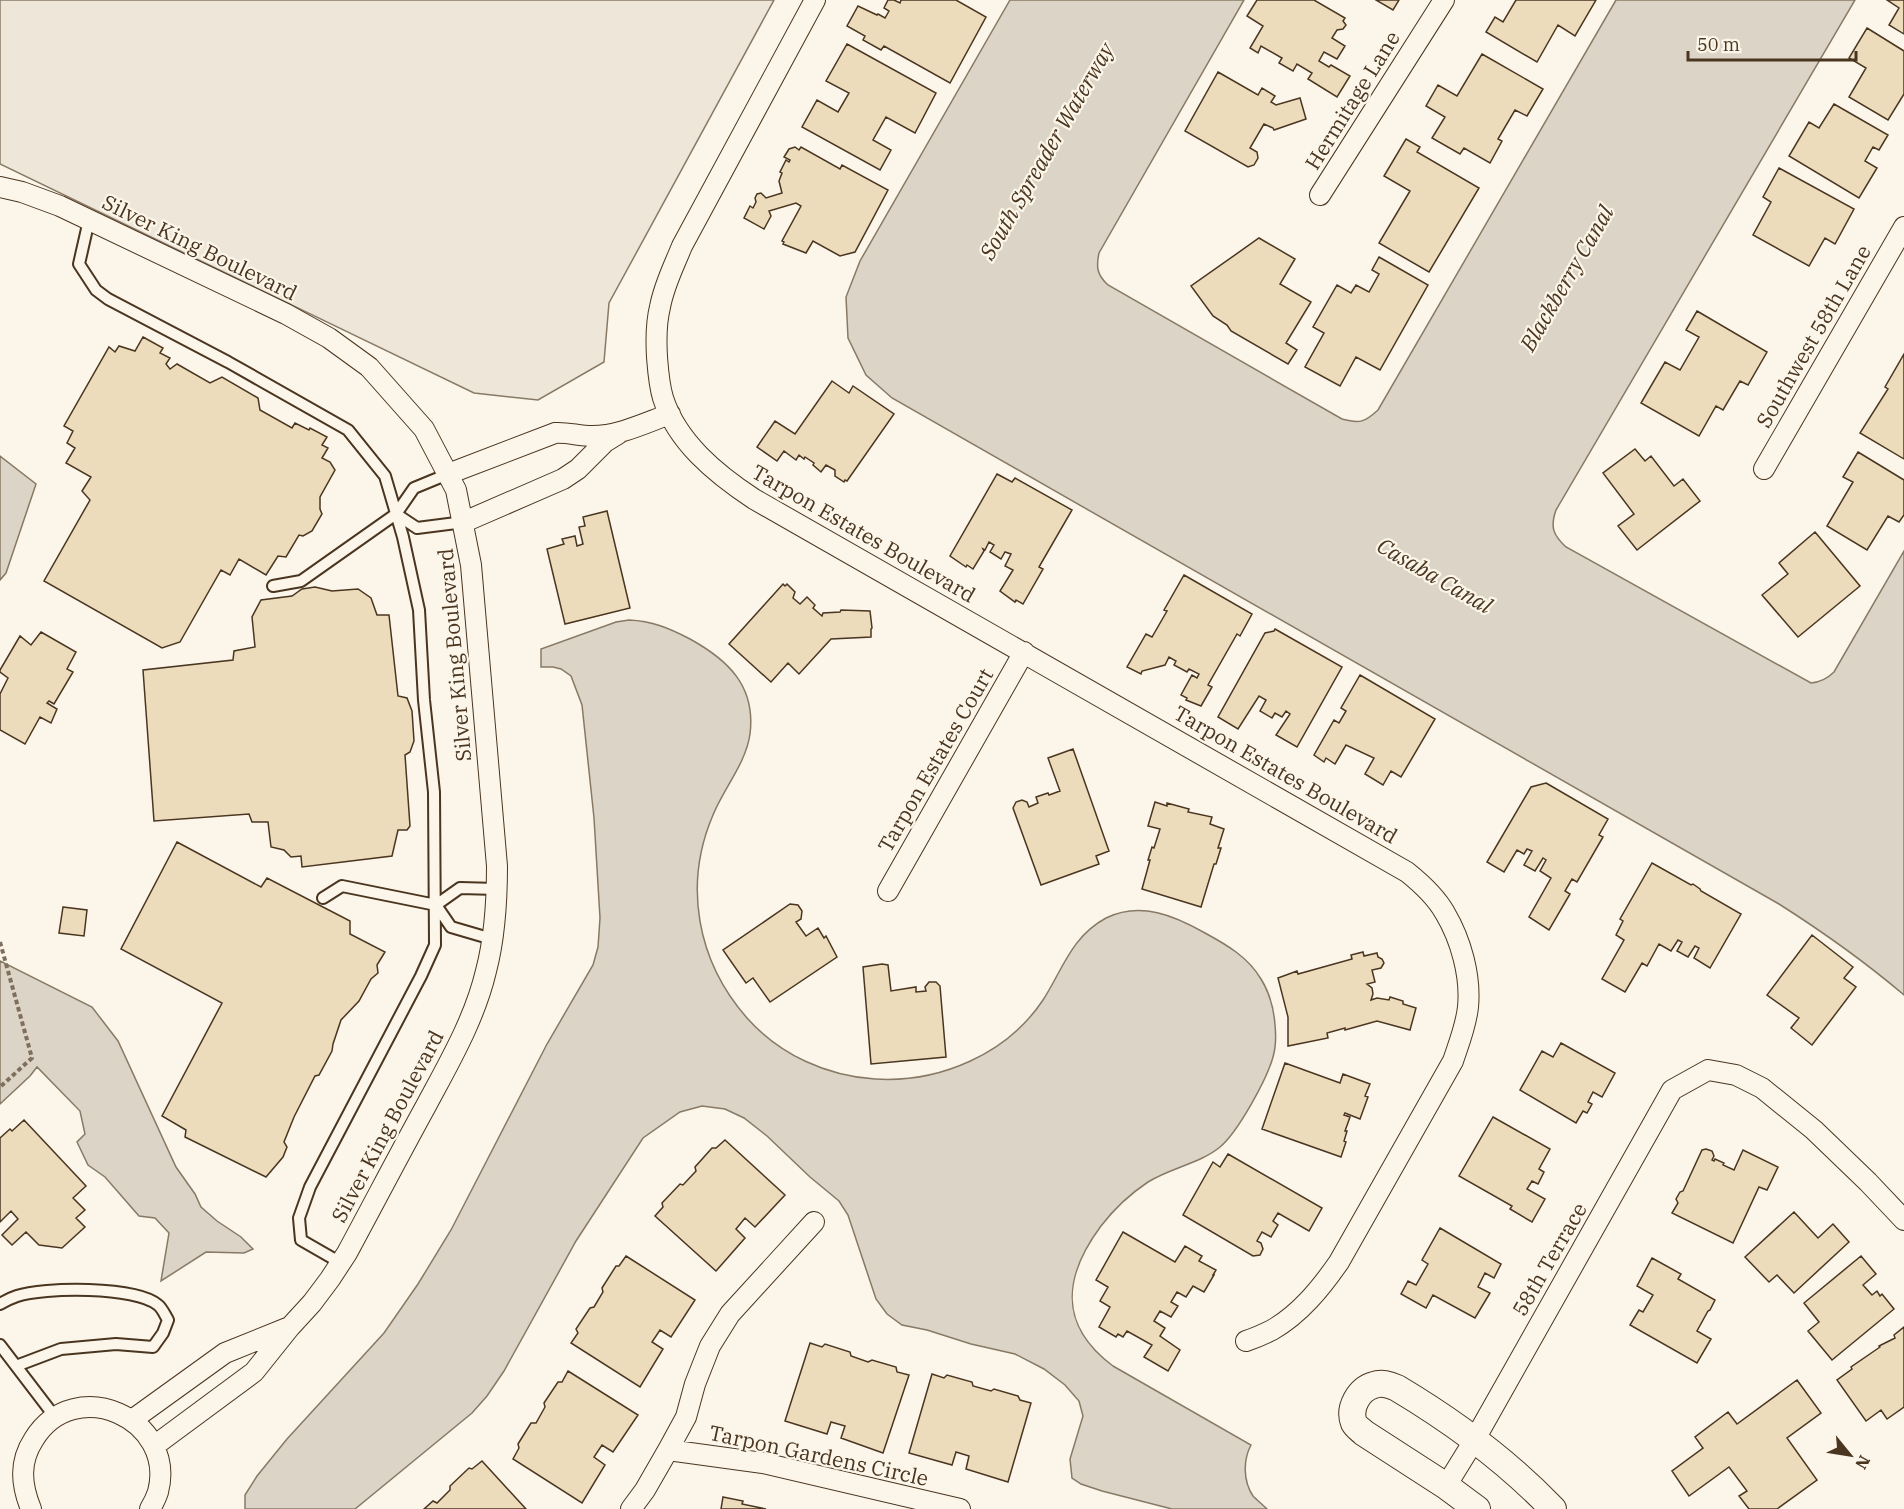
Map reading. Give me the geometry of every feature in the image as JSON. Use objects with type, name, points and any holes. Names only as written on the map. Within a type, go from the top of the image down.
[{"type":"street","name":"Tarpon Estates Boulevard","points":[[815,0],[682,246],[660,306],[656,335],[661,391],[669,414],[687,441],[729,483],[754,499],[1407,872],[1422,884],[1445,912],[1465,964],[1468,1007],[1453,1061],[1339,1262],[1305,1304],[1292,1316],[1273,1329],[1246,1341]]},
{"type":"street","name":"Hermitage Lane","points":[[1320,195],[1444,0]]},
{"type":"street","name":"Silver King Boulevard","points":[[0,188],[22,192],[60,206],[286,314],[329,338],[369,367],[424,429],[448,474],[456,490],[471,565],[497,866],[492,939],[487,970],[475,1006],[459,1044],[340,1263],[312,1303],[254,1372],[154,1446]]},
{"type":"street","name":"Southwest 58th Lane","points":[[1764,469],[1904,227]]},
{"type":"street","points":[[448,474],[555,433],[593,436],[622,431],[669,414]]},
{"type":"street","points":[[464,522],[563,479],[578,469],[605,442],[622,431]]},
{"type":"street","name":"Tarpon Estates Court","points":[[888,891],[1024,652]]},
{"type":"street","name":"58th Terrace","points":[[1446,1486],[1475,1439],[1672,1090],[1708,1070],[1737,1074],[1762,1088],[1814,1130],[1904,1220]]},
{"type":"street","name":"Tarpon Gardens Circle","points":[[631,1509],[645,1490],[686,1417],[695,1384],[710,1346],[730,1314],[814,1222]]},
{"type":"street","name":"Silver King Boulevard","points":[[132,1420],[225,1353],[290,1327]]},
{"type":"street","points":[[1477,1509],[1354,1424],[1352,1410],[1357,1398],[1373,1385],[1384,1384],[1397,1388],[1475,1439],[1553,1509]]},
{"type":"street","points":[[31,1509],[24,1490],[22,1469],[28,1449],[39,1431],[55,1417],[74,1409],[94,1407],[114,1410],[132,1420],[145,1432],[154,1446],[160,1468],[158,1492],[150,1509]]},
{"type":"street","name":"Tarpon Gardens Circle","points":[[668,1450],[763,1463],[960,1509]]},
{"type":"lane","points":[[89,220],[79,264],[96,290],[108,299],[228,362],[348,430],[385,476],[403,537],[419,610],[424,700],[434,792],[435,945],[422,976],[310,1187],[299,1218],[301,1240],[340,1263]]},
{"type":"lane","points":[[273,586],[301,580],[396,514],[414,488],[448,474]]},
{"type":"lane","points":[[396,514],[417,528],[464,522]]},
{"type":"lane","points":[[323,898],[342,886],[436,905],[451,927],[492,939]]},
{"type":"lane","points":[[436,905],[460,888],[497,889]]},
{"type":"lane","points":[[0,1304],[17,1296],[54,1290],[102,1291],[139,1296],[157,1304],[168,1320],[163,1333],[153,1347],[116,1344],[61,1349],[16,1366]]},
{"type":"lane","points":[[0,1345],[55,1417]]},
{"type":"path","points":[[0,942],[32,1058],[0,1087]]},
{"type":"shaded area","points":[[0,0],[774,0],[609,303],[604,362],[538,400],[474,393],[0,164]]},
{"type":"water","points":[[1010,0],[1244,0],[1099,253],[1098,270],[1108,285],[1342,419],[1358,422],[1378,410],[1616,0],[1855,0],[1556,510],[1553,526],[1558,539],[1566,547],[1811,683],[1824,680],[1834,672],[1904,551],[1904,995],[1843,947],[1779,904],[892,398],[866,375],[848,338],[846,297],[860,261]]},
{"type":"water","points":[[0,456],[36,484],[6,573],[0,580]]},
{"type":"water","points":[[629,620],[660,626],[704,647],[727,666],[744,688],[751,717],[748,745],[713,815],[704,841],[697,895],[700,921],[706,947],[716,972],[730,996],[760,1031],[789,1053],[822,1068],[875,1079],[924,1076],[970,1061],[1011,1036],[1043,1000],[1069,954],[1084,934],[1106,918],[1119,913],[1145,911],[1182,921],[1236,952],[1256,971],[1271,1001],[1276,1041],[1270,1067],[1251,1105],[1235,1130],[1220,1147],[1204,1157],[1148,1182],[1111,1214],[1088,1245],[1079,1264],[1072,1300],[1075,1317],[1083,1334],[1095,1350],[1113,1366],[1251,1445],[1245,1464],[1247,1484],[1253,1496],[1267,1509],[1172,1509],[1102,1491],[1081,1484],[1072,1478],[1070,1459],[1083,1416],[1079,1401],[1065,1385],[1044,1369],[1015,1354],[902,1325],[887,1314],[876,1299],[848,1215],[839,1201],[744,1118],[725,1109],[702,1106],[680,1112],[643,1138],[576,1241],[504,1371],[472,1413],[355,1509],[245,1509],[245,1495],[257,1476],[287,1439],[384,1333],[418,1284],[451,1230],[547,1044],[593,965],[598,947],[600,918],[594,818],[582,705],[571,676],[561,669],[541,667],[541,649],[616,622]]},
{"type":"water","points":[[0,961],[92,1007],[118,1041],[176,1167],[195,1194],[201,1207],[253,1249],[244,1253],[206,1252],[161,1281],[169,1233],[155,1218],[139,1216],[105,1177],[88,1165],[77,1142],[85,1134],[80,1111],[37,1067],[0,1104]]},
{"type":"building","points":[[888,0],[900,3],[901,0],[956,0],[986,17],[950,83],[884,46],[881,50],[863,40],[865,36],[847,26],[858,6],[885,18],[889,11],[884,8]]},
{"type":"building","points":[[1257,0],[1314,0],[1345,18],[1343,21],[1346,25],[1343,29],[1337,30],[1332,38],[1345,46],[1337,59],[1324,52],[1319,61],[1350,76],[1337,97],[1308,79],[1312,73],[1297,64],[1293,71],[1279,63],[1282,58],[1261,46],[1258,53],[1250,48],[1263,26],[1247,16]]},
{"type":"building","points":[[1376,0],[1399,0],[1393,10]]},
{"type":"building","points":[[1516,0],[1596,0],[1575,36],[1558,25],[1537,62],[1486,32],[1495,17],[1503,22]]},
{"type":"building","points":[[1887,0],[1904,0],[1904,34],[1889,25],[1899,8]]},
{"type":"building","points":[[1867,28],[1904,51],[1904,94],[1888,120],[1849,97],[1866,68],[1849,58]]},
{"type":"building","points":[[847,44],[936,93],[915,133],[886,117],[873,140],[891,150],[880,170],[802,127],[817,100],[838,112],[849,93],[826,81]]},
{"type":"building","points":[[1482,54],[1543,89],[1527,116],[1515,110],[1498,139],[1502,141],[1490,163],[1464,148],[1460,154],[1432,138],[1445,117],[1426,106],[1438,85],[1457,96]]},
{"type":"building","points":[[1218,72],[1258,95],[1262,88],[1275,96],[1271,102],[1276,105],[1300,98],[1306,119],[1274,130],[1264,124],[1250,148],[1257,152],[1258,158],[1254,165],[1248,167],[1185,131]]},
{"type":"building","points":[[1834,104],[1888,135],[1879,150],[1873,147],[1865,161],[1877,168],[1859,198],[1789,156],[1809,122],[1819,128]]},
{"type":"building","points":[[1406,139],[1420,147],[1417,152],[1479,188],[1429,272],[1379,243],[1410,191],[1384,176]]},
{"type":"building","points":[[795,147],[799,150],[801,147],[840,169],[842,165],[888,190],[855,252],[840,256],[813,241],[806,253],[783,244],[782,241],[801,206],[796,203],[769,211],[771,216],[764,229],[744,218],[750,206],[753,208],[757,194],[761,193],[766,198],[782,193],[779,181],[782,173],[780,172],[786,160],[789,162],[790,160],[784,157],[789,149]]},
{"type":"building","points":[[1779,168],[1854,209],[1835,244],[1825,238],[1809,266],[1753,235],[1771,202],[1763,197]]},
{"type":"building","points":[[1259,238],[1295,259],[1280,284],[1311,302],[1286,343],[1297,350],[1288,364],[1231,331],[1227,325],[1213,316],[1191,286]]},
{"type":"building","points":[[1379,257],[1428,285],[1380,370],[1356,357],[1340,386],[1305,367],[1324,333],[1313,327],[1337,285],[1351,293],[1356,285],[1369,292],[1379,274],[1372,270]]},
{"type":"building","points":[[1697,311],[1767,352],[1748,385],[1740,381],[1723,410],[1716,406],[1699,436],[1641,403],[1665,362],[1680,370],[1699,337],[1686,330]]},
{"type":"building","points":[[143,337],[163,348],[160,353],[170,358],[166,364],[170,369],[177,364],[210,383],[222,377],[258,398],[260,410],[292,428],[295,423],[327,437],[322,445],[328,448],[322,458],[330,462],[335,470],[320,497],[322,514],[312,531],[303,536],[299,535],[286,557],[278,556],[266,575],[239,559],[230,575],[221,570],[180,642],[162,648],[44,581],[90,500],[82,491],[91,477],[66,463],[75,448],[67,443],[73,431],[64,426],[109,347],[115,352],[119,346],[135,351]]},
{"type":"building","points":[[1904,354],[1904,459],[1860,433],[1888,389],[1885,387]]},
{"type":"building","points":[[832,381],[849,393],[853,386],[894,414],[847,481],[844,482],[835,476],[835,470],[826,465],[821,472],[805,457],[804,459],[799,455],[796,460],[784,451],[777,461],[757,447],[775,421],[795,434]]},
{"type":"building","points":[[1635,449],[1645,461],[1651,456],[1674,486],[1683,479],[1700,501],[1637,550],[1618,526],[1634,514],[1603,473]]},
{"type":"building","points":[[1858,452],[1904,480],[1904,515],[1899,522],[1888,516],[1867,550],[1827,526],[1853,482],[1843,477]]},
{"type":"building","points":[[997,474],[1012,482],[1015,478],[1072,510],[1039,567],[1043,569],[1023,604],[1016,600],[1015,602],[1000,591],[1013,570],[1005,566],[1011,554],[1005,552],[1001,559],[990,552],[994,545],[989,542],[973,569],[950,556]]},
{"type":"building","points":[[607,511],[630,608],[565,624],[547,549],[564,544],[562,539],[575,536],[577,546],[583,544],[579,527],[585,526],[583,517]]},
{"type":"building","points":[[1815,532],[1860,586],[1798,637],[1762,595],[1788,574],[1779,563]]},
{"type":"building","points":[[1184,575],[1252,614],[1240,636],[1237,634],[1208,685],[1212,687],[1201,706],[1186,700],[1187,698],[1181,695],[1192,675],[1197,678],[1199,674],[1189,669],[1187,672],[1174,665],[1176,661],[1169,657],[1165,665],[1142,671],[1141,674],[1127,667],[1146,634],[1152,637]]},
{"type":"building","points":[[783,584],[785,586],[787,584],[795,592],[793,598],[800,604],[807,597],[815,605],[813,608],[822,616],[823,613],[840,612],[841,610],[870,611],[871,637],[831,639],[799,674],[788,663],[771,682],[729,644]]},
{"type":"building","points":[[315,587],[332,591],[358,589],[371,598],[377,615],[389,615],[398,696],[407,698],[412,711],[414,741],[410,752],[405,755],[410,826],[407,830],[398,830],[392,856],[302,867],[301,856],[291,857],[284,850],[271,847],[268,822],[252,822],[249,814],[154,821],[143,670],[233,660],[234,651],[255,647],[252,617],[261,600],[292,596],[302,589]]},
{"type":"building","points":[[1275,629],[1342,667],[1297,747],[1276,735],[1290,714],[1286,711],[1282,717],[1275,713],[1272,718],[1260,711],[1266,700],[1259,696],[1238,729],[1218,717],[1265,633]]},
{"type":"building","points":[[41,632],[76,652],[67,669],[73,672],[54,704],[49,701],[47,703],[57,709],[51,723],[40,717],[25,744],[0,730],[0,694],[8,678],[0,670],[20,636],[31,645]]},
{"type":"building","points":[[1360,675],[1435,719],[1401,777],[1391,771],[1383,785],[1365,774],[1374,758],[1346,745],[1335,764],[1326,758],[1324,762],[1314,755],[1334,720],[1339,723],[1346,711],[1341,708]]},
{"type":"building","points":[[1073,749],[1109,851],[1096,856],[1099,864],[1041,885],[1013,808],[1016,802],[1022,800],[1027,802],[1029,807],[1038,803],[1036,797],[1060,791],[1048,758]]},
{"type":"building","points":[[1546,783],[1608,819],[1599,835],[1603,837],[1577,882],[1572,879],[1565,891],[1570,894],[1549,930],[1529,917],[1551,878],[1540,871],[1546,860],[1543,858],[1535,871],[1524,865],[1532,851],[1527,849],[1524,854],[1517,850],[1504,872],[1487,862],[1531,787]]},
{"type":"building","points":[[1155,802],[1167,806],[1167,803],[1189,809],[1188,812],[1212,817],[1210,824],[1224,829],[1218,848],[1221,848],[1201,907],[1142,889],[1150,860],[1148,860],[1160,829],[1148,826]]},
{"type":"building","points":[[177,842],[261,887],[267,878],[350,921],[350,934],[385,952],[377,965],[378,973],[371,979],[359,1001],[341,1020],[332,1051],[319,1075],[315,1076],[294,1117],[284,1142],[287,1147],[283,1157],[266,1177],[185,1137],[186,1130],[162,1116],[222,1003],[121,949]]},
{"type":"building","points":[[1652,863],[1691,885],[1693,884],[1741,914],[1710,968],[1694,958],[1699,948],[1695,946],[1688,957],[1677,951],[1682,942],[1678,940],[1671,951],[1659,944],[1647,966],[1642,963],[1625,992],[1602,979],[1624,940],[1616,935],[1623,921],[1620,919]]},
{"type":"building","points":[[790,904],[798,905],[802,911],[801,919],[796,922],[806,936],[818,928],[824,938],[826,936],[837,957],[770,1002],[753,978],[746,983],[723,950]]},
{"type":"building","points":[[63,907],[87,910],[84,936],[59,933]]},
{"type":"building","points":[[1812,935],[1853,967],[1844,978],[1856,987],[1812,1045],[1791,1028],[1799,1018],[1767,995]]},
{"type":"building","points":[[1363,952],[1364,956],[1377,953],[1384,963],[1381,968],[1372,970],[1375,982],[1367,984],[1372,988],[1371,1000],[1377,998],[1389,1000],[1390,997],[1416,1008],[1410,1030],[1377,1021],[1327,1033],[1328,1038],[1288,1046],[1288,1017],[1278,978],[1297,971],[1298,974],[1352,959],[1351,955]]},
{"type":"building","points":[[888,965],[891,991],[916,987],[916,992],[926,991],[925,987],[929,982],[936,982],[940,986],[946,1057],[871,1064],[863,967]]},
{"type":"building","points":[[1561,1043],[1615,1073],[1602,1097],[1593,1092],[1588,1102],[1592,1104],[1587,1113],[1583,1111],[1576,1123],[1520,1090],[1542,1051],[1553,1057]]},
{"type":"building","points":[[1285,1063],[1340,1083],[1343,1074],[1370,1084],[1360,1119],[1345,1113],[1344,1115],[1350,1117],[1345,1131],[1347,1131],[1344,1141],[1346,1142],[1341,1157],[1262,1129]]},
{"type":"building","points":[[1493,1117],[1550,1149],[1539,1169],[1544,1172],[1538,1184],[1532,1181],[1527,1189],[1545,1199],[1532,1222],[1510,1209],[1512,1206],[1459,1176]]},
{"type":"building","points":[[24,1120],[86,1186],[73,1198],[85,1210],[76,1218],[85,1227],[62,1248],[39,1245],[26,1232],[12,1245],[2,1235],[18,1219],[11,1211],[0,1222],[0,1138]]},
{"type":"building","points":[[725,1140],[785,1195],[755,1227],[745,1218],[736,1229],[745,1238],[716,1271],[655,1216],[663,1207],[662,1203],[696,1171],[695,1167],[712,1148],[716,1148]]},
{"type":"building","points":[[1702,1150],[1712,1151],[1714,1156],[1712,1160],[1724,1163],[1723,1165],[1734,1170],[1743,1150],[1778,1167],[1767,1190],[1759,1187],[1733,1243],[1672,1213],[1678,1203],[1676,1199],[1683,1191]]},
{"type":"building","points":[[1228,1154],[1322,1208],[1309,1231],[1278,1213],[1273,1221],[1278,1225],[1271,1237],[1262,1232],[1257,1241],[1261,1243],[1263,1249],[1260,1255],[1253,1256],[1183,1215],[1213,1162],[1220,1167]]},
{"type":"building","points":[[1794,1212],[1818,1238],[1833,1224],[1849,1242],[1794,1293],[1777,1275],[1769,1282],[1745,1257]]},
{"type":"building","points":[[1440,1228],[1501,1264],[1494,1278],[1485,1273],[1478,1287],[1490,1293],[1475,1318],[1433,1295],[1426,1308],[1401,1294],[1408,1281],[1416,1285],[1428,1264],[1422,1260]]},
{"type":"building","points":[[1123,1232],[1175,1262],[1185,1246],[1202,1256],[1199,1261],[1216,1270],[1204,1292],[1193,1286],[1186,1297],[1177,1292],[1171,1302],[1178,1306],[1171,1317],[1160,1311],[1154,1321],[1165,1328],[1160,1336],[1180,1350],[1168,1371],[1144,1357],[1152,1345],[1127,1331],[1123,1337],[1118,1334],[1116,1337],[1099,1327],[1110,1307],[1100,1301],[1108,1287],[1096,1280]]},
{"type":"building","points":[[626,1256],[695,1300],[671,1337],[660,1330],[652,1342],[663,1349],[640,1387],[571,1343],[578,1333],[576,1329],[590,1308],[594,1307],[603,1292],[602,1288],[616,1266],[619,1266]]},
{"type":"building","points":[[1861,1256],[1876,1274],[1863,1285],[1872,1295],[1877,1291],[1880,1296],[1882,1294],[1894,1309],[1832,1360],[1808,1331],[1819,1322],[1804,1303]]},
{"type":"building","points":[[1652,1258],[1681,1274],[1678,1279],[1715,1300],[1697,1331],[1711,1339],[1697,1363],[1630,1325],[1639,1310],[1643,1312],[1653,1295],[1637,1286]]},
{"type":"building","points":[[1904,1327],[1904,1407],[1887,1419],[1881,1410],[1866,1421],[1837,1380],[1879,1346],[1895,1338],[1894,1335]]},
{"type":"building","points":[[810,1343],[822,1347],[825,1344],[850,1352],[851,1356],[896,1367],[897,1372],[909,1375],[883,1453],[841,1438],[845,1426],[831,1422],[827,1434],[785,1421]]},
{"type":"building","points":[[568,1371],[638,1415],[613,1452],[602,1445],[594,1457],[605,1465],[582,1503],[513,1459],[519,1448],[518,1444],[531,1423],[536,1423],[545,1407],[544,1403]]},
{"type":"building","points":[[932,1374],[944,1378],[947,1375],[972,1382],[973,1386],[1018,1396],[1020,1400],[1031,1403],[1008,1482],[966,1469],[969,1456],[956,1452],[952,1465],[909,1453]]},
{"type":"building","points":[[1797,1380],[1821,1413],[1787,1438],[1817,1480],[1777,1509],[1749,1509],[1739,1496],[1747,1491],[1729,1467],[1689,1496],[1672,1471],[1703,1448],[1695,1437],[1728,1412],[1737,1424]]},
{"type":"building","points":[[482,1461],[526,1509],[424,1509],[433,1501],[437,1503],[450,1490],[450,1486],[469,1468],[472,1469]]},
{"type":"building","points":[[723,1497],[743,1501],[742,1504],[766,1509],[721,1509]]},
{"type":"water label","name":"South Spreader Waterway","points":[[1046,151]]},
{"type":"water label","name":"Blackberry Canal","points":[[1566,278]]},
{"type":"water label","name":"Casaba Canal","points":[[1435,575]]}]
